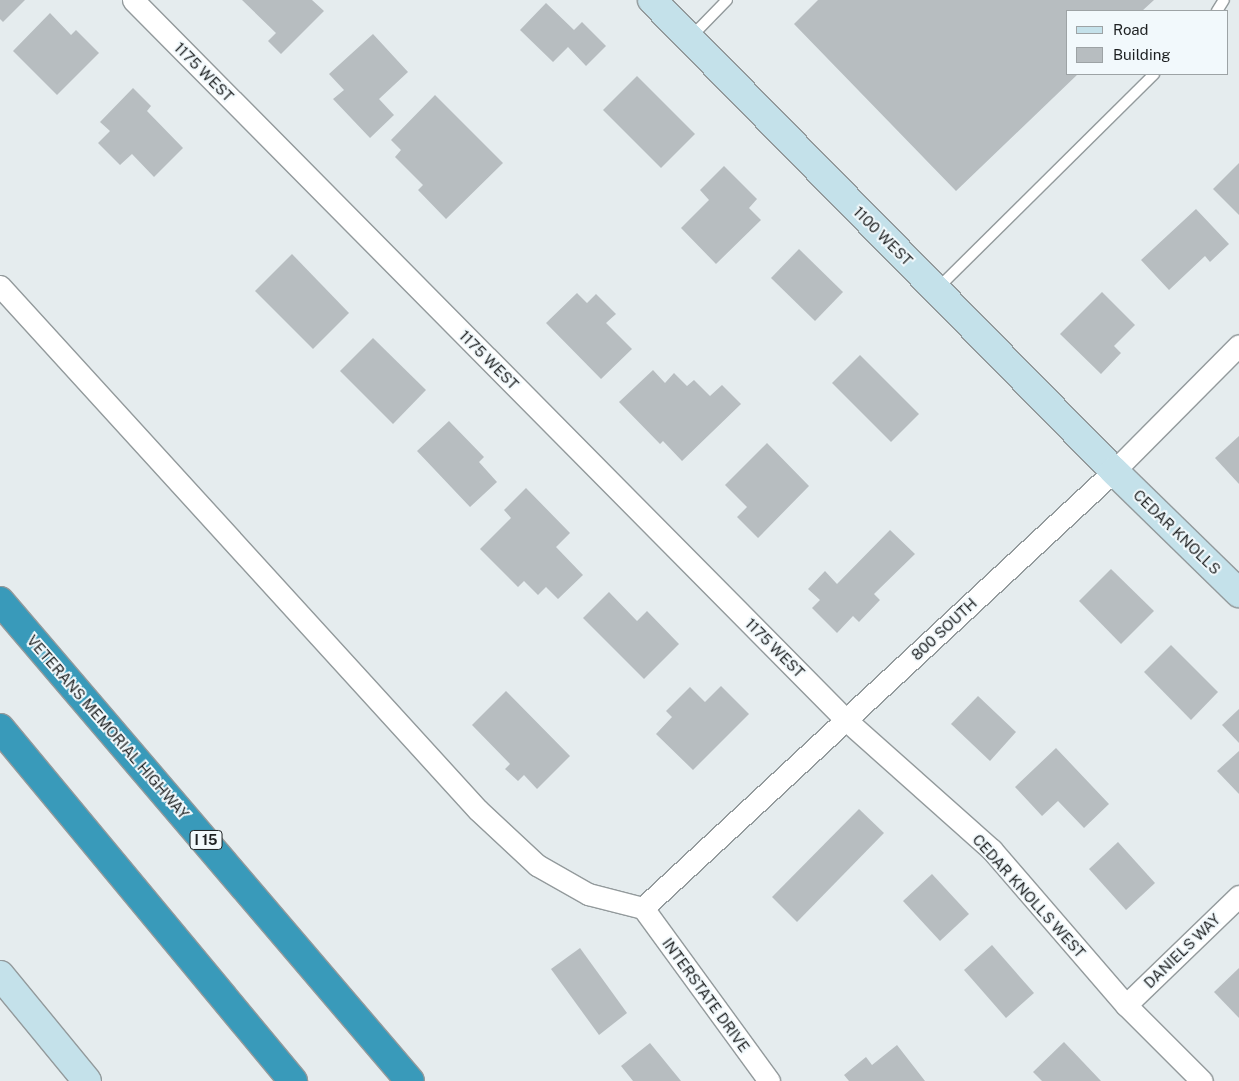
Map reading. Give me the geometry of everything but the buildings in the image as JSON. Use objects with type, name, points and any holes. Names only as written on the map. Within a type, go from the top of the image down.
[{"type":"highway","name":"VETERANS MEMORIAL HIGHWAY","points":[[0,601],[410,1081]]},
{"type":"highway","points":[[0,728],[293,1081]]},
{"type":"street","name":"1175 WEST","points":[[133,0],[846,720]]},
{"type":"street","name":"1100 WEST","points":[[652,0],[1114,472]]},
{"type":"street","points":[[0,286],[478,810],[537,865],[588,894],[644,908]]},
{"type":"street","name":"800 SOUTH","points":[[644,908],[1114,472],[1239,345]]},
{"type":"street","name":"CEDAR KNOLLS","points":[[1114,472],[1239,592]]},
{"type":"street","name":"CEDAR KNOLLS WEST","points":[[846,720],[992,850],[1126,1005],[1202,1081]]},
{"type":"street","name":"DANIELS WAY","points":[[1126,1005],[1239,896]]},
{"type":"street","name":"INTERSTATE DRIVE","points":[[644,908],[769,1081]]},
{"type":"street","points":[[0,975],[87,1081]]},
{"type":"lane","points":[[690,39],[727,0]]},
{"type":"lane","points":[[936,290],[1153,75]]}]
